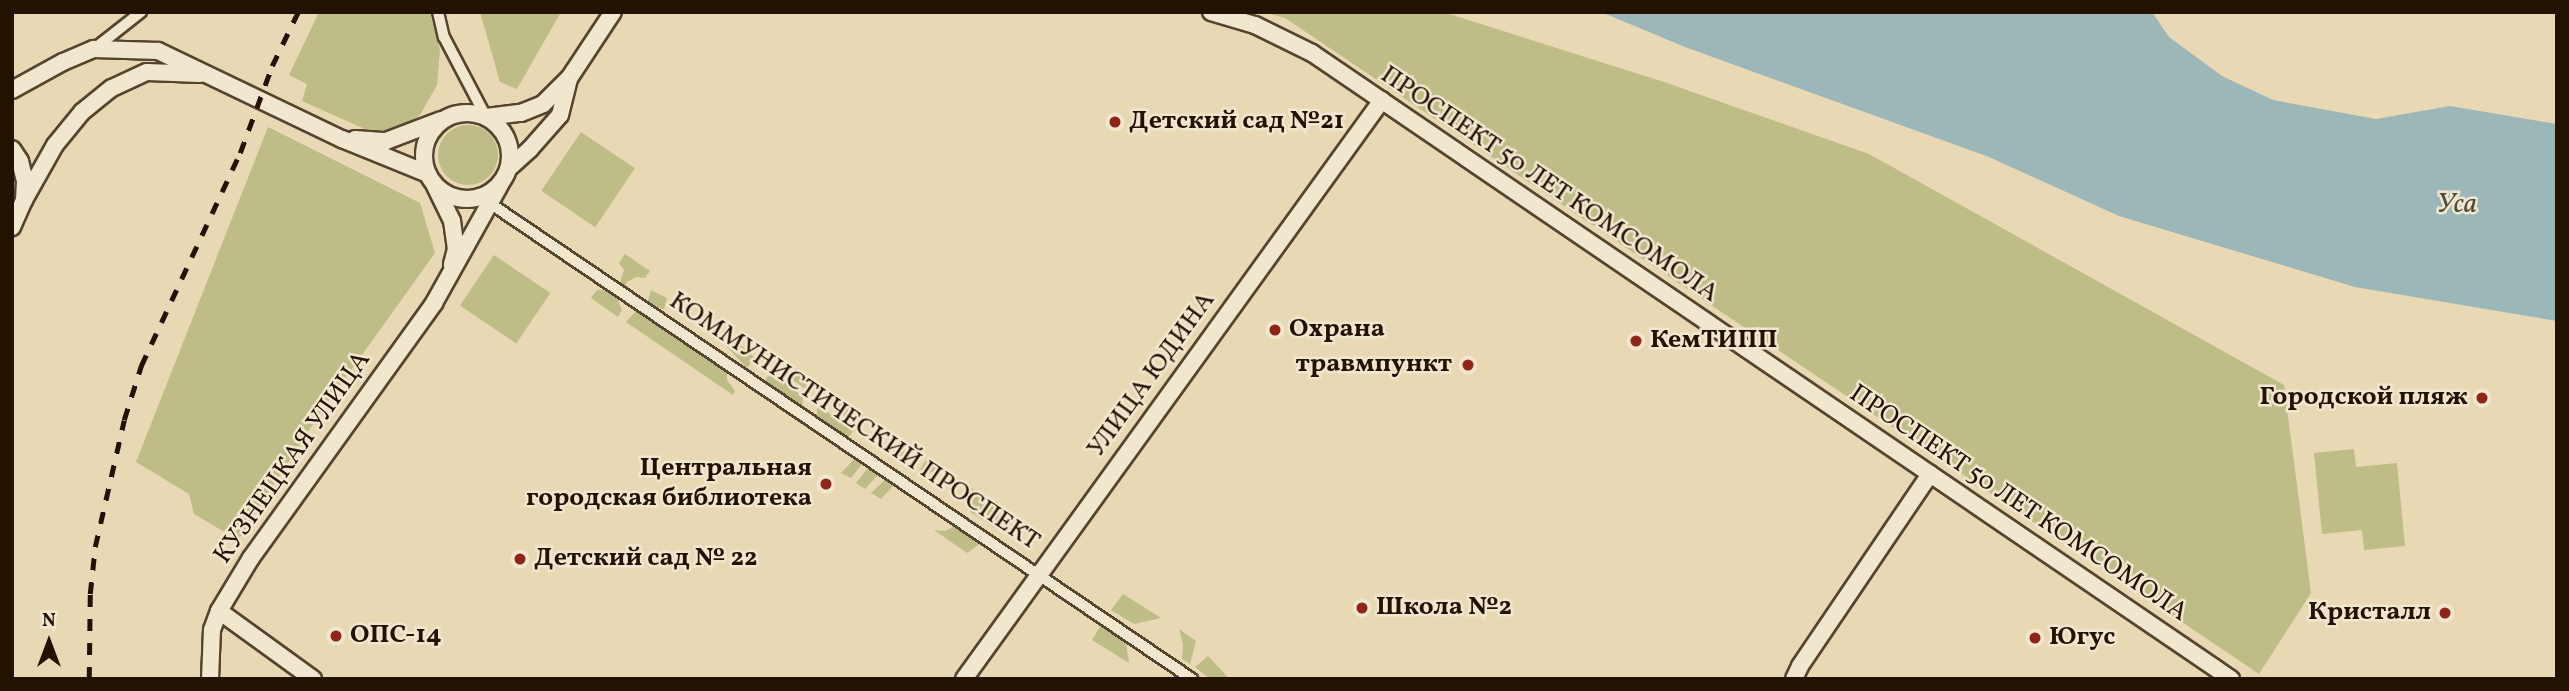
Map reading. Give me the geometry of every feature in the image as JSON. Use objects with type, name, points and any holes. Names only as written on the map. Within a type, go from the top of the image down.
[{"type":"main road","points":[[342,139],[386,141],[466,113],[486,117],[521,113],[542,104],[570,77],[612,12]]},
{"type":"main road","name":"ПРОСПЕКТ 50 ЛЕТ КОМСОМОЛА","points":[[1211,12],[1255,25],[1312,53],[2231,679]]},
{"type":"main road","points":[[12,90],[63,62],[93,50],[158,51],[342,139],[431,178],[443,191],[467,199],[480,197],[505,175],[560,115],[570,77]]},
{"type":"main road","points":[[12,227],[55,145],[82,111],[112,88],[146,72],[209,74]]},
{"type":"main road","name":"УЛИЦА ЮДИНА","points":[[964,679],[1382,100]]},
{"type":"main road","points":[[486,117],[496,124],[509,144],[505,175]]},
{"type":"main road","points":[[447,118],[437,126],[425,149],[431,178],[452,220],[456,249],[450,276]]},
{"type":"main road","points":[[12,149],[20,161],[25,181],[24,200]]},
{"type":"main road","name":"КУЗНЕЦКАЯ УЛИЦА","points":[[210,679],[212,630],[219,611],[251,558],[450,276],[505,175]]},
{"type":"main road","points":[[1794,679],[1800,666],[1930,474]]},
{"type":"main road","points":[[219,611],[313,679]]},
{"type":"street","points":[[93,50],[141,12]]},
{"type":"street","points":[[438,12],[444,37],[486,117]]},
{"type":"street","name":"КОММУНИСТИЧЕСКИЙ ПРОСПЕКТ","points":[[491,204],[1192,679]]},
{"type":"shaded area","points":[[319,12],[430,12],[440,50],[437,85],[420,115],[400,130],[376,134],[302,101],[307,84],[289,75]]},
{"type":"shaded area","points":[[480,12],[561,12],[517,89],[500,82]]},
{"type":"shaded area","points":[[1263,12],[1443,12],[1664,82],[1869,154],[2284,385],[2311,593],[2259,674],[1285,18]]},
{"type":"shaded area","points":[[462,125],[474,125],[493,138],[498,155],[496,167],[485,180],[474,185],[462,185],[443,172],[438,161],[438,149],[451,130]]},
{"type":"shaded area","points":[[268,127],[420,203],[435,253],[319,415],[238,540],[194,514],[189,494],[136,462]]},
{"type":"shaded area","points":[[581,132],[635,168],[595,227],[541,191]]},
{"type":"shaded area","points":[[625,254],[650,271],[645,278],[636,277],[627,282],[618,301],[622,310],[618,317],[591,298],[597,290],[615,291],[624,270],[619,263]]},
{"type":"shaded area","points":[[494,255],[550,293],[516,344],[460,306]]},
{"type":"shaded area","points":[[651,290],[667,298],[664,309],[647,304]]},
{"type":"shaded area","points":[[636,311],[727,373],[727,380],[735,391],[733,395],[626,322]]},
{"type":"shaded area","points":[[733,338],[755,358],[747,368],[726,346]]},
{"type":"shaded area","points":[[781,359],[864,415],[856,423],[835,411],[829,397],[818,390],[807,390],[786,375]]},
{"type":"shaded area","points":[[771,371],[803,397],[801,424],[772,403],[760,389]]},
{"type":"shaded area","points":[[817,405],[854,430],[846,441],[817,430]]},
{"type":"shaded area","points":[[886,444],[912,455],[905,466],[882,451]]},
{"type":"shaded area","points":[[2354,449],[2356,467],[2397,463],[2405,546],[2364,550],[2362,530],[2322,534],[2314,453]]},
{"type":"shaded area","points":[[858,455],[865,460],[851,478],[841,473]]},
{"type":"shaded area","points":[[875,459],[885,467],[865,489],[856,483]]},
{"type":"shaded area","points":[[926,460],[951,474],[930,472],[923,477],[918,473]]},
{"type":"shaded area","points":[[888,477],[896,483],[881,499],[871,493]]},
{"type":"shaded area","points":[[963,482],[999,507],[997,529],[970,512],[971,496]]},
{"type":"shaded area","points":[[959,524],[984,541],[967,553],[934,530],[945,531]]},
{"type":"shaded area","points":[[1123,594],[1161,618],[1134,624],[1111,610]]},
{"type":"shaded area","points":[[1103,622],[1125,637],[1129,663],[1092,640]]},
{"type":"shaded area","points":[[1179,629],[1196,641],[1190,664],[1182,659],[1183,644]]},
{"type":"shaded area","points":[[1208,656],[1229,679],[1210,679],[1195,667]]},
{"type":"water","name":"Уса","points":[[1601,12],[2152,12],[2169,37],[2222,76],[2273,100],[2376,119],[2450,106],[2557,124],[2557,321],[2355,287],[2119,216],[1989,157],[1685,47]]},
{"type":"railway","points":[[89,679],[90,594],[95,547],[124,420],[141,366],[240,153],[272,66],[298,12]]},
{"type":"place","name":"Детский сад №21","points":[[1115,122]]},
{"type":"place","name":"Охрана","points":[[1275,330]]},
{"type":"place","name":"КемТИПП","points":[[1636,341]]},
{"type":"place","name":"травмпункт","points":[[1468,365]]},
{"type":"place","name":"Городской пляж","points":[[2482,398]]},
{"type":"place","name":"Центральная городская библиотека","points":[[826,484]]},
{"type":"place","name":"Детский сад № 22","points":[[520,559]]},
{"type":"place","name":"Школа №2","points":[[1362,608]]},
{"type":"place","name":"Кристалл","points":[[2445,613]]},
{"type":"place","name":"ОПС-14","points":[[336,636]]},
{"type":"place","name":"Югус","points":[[2035,638]]}]
